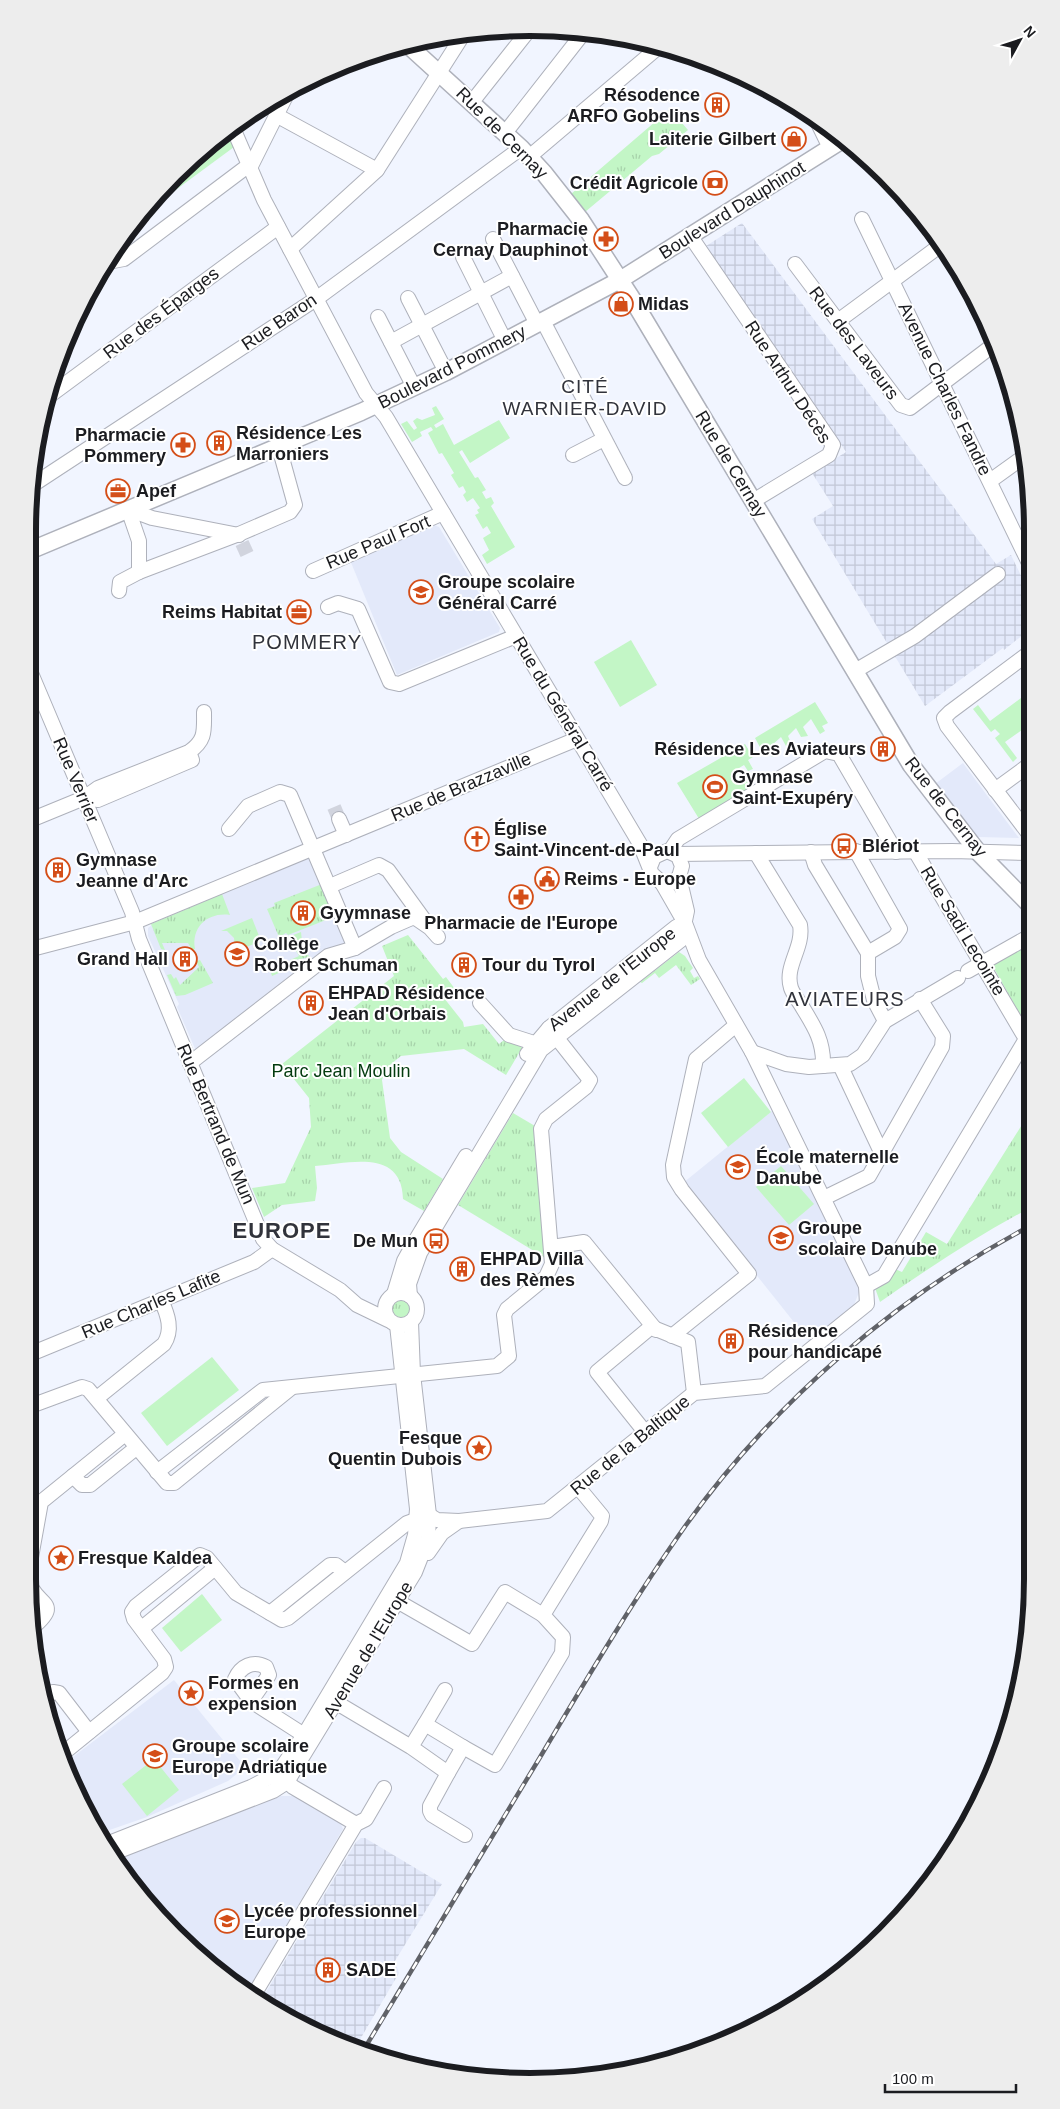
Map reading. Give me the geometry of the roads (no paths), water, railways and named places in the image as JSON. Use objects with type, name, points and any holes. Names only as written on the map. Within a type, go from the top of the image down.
[{"type":"main road","name":"Rue de Cernay","points":[[414,50],[525,152],[581,220],[620,280],[911,765],[978,852],[1024,899]]},
{"type":"main road","name":"Boulevard Dauphinot","points":[[620,280],[691,237],[837,143]]},
{"type":"main road","name":"Boulevard Pommery","points":[[36,548],[376,406],[446,372],[620,280]]},
{"type":"street","points":[[472,102],[524,36]]},
{"type":"street","points":[[505,133],[579,39]]},
{"type":"street","points":[[290,249],[378,170],[459,41]]},
{"type":"street","name":"Rue Baron","points":[[39,480],[316,299],[525,152],[652,52]]},
{"type":"street","points":[[117,260],[124,258],[250,166],[282,103]]},
{"type":"street","points":[[276,115],[378,170]]},
{"type":"street","name":"Rue du Général Carré","points":[[235,133],[278,227],[366,393],[386,417],[640,844],[654,878],[662,883]]},
{"type":"street","name":"Avenue Charles Fandre","points":[[862,218],[1024,547]]},
{"type":"street","name":"Rue des Éparges","points":[[56,391],[278,227]]},
{"type":"street","name":"Rue Arthur Décès","points":[[691,237],[833,446],[829,455],[753,501]]},
{"type":"street","points":[[492,239],[625,478]]},
{"type":"street","points":[[838,321],[936,249]]},
{"type":"street","points":[[463,257],[505,341]]},
{"type":"street","name":"Rue des Laveurs","points":[[795,264],[901,406],[910,408],[989,348]]},
{"type":"street","points":[[391,342],[512,276]]},
{"type":"street","points":[[408,298],[446,372]]},
{"type":"street","points":[[378,317],[414,387]]},
{"type":"street","points":[[573,456],[604,438]]},
{"type":"street","points":[[119,591],[120,582],[139,572],[240,539],[290,512],[295,505],[279,447]]},
{"type":"street","points":[[990,481],[1019,460]]},
{"type":"street","points":[[128,510],[152,518],[240,539]]},
{"type":"street","points":[[128,510],[140,541],[139,572]]},
{"type":"street","name":"Rue Paul Fort","points":[[313,571],[443,513]]},
{"type":"street","points":[[855,671],[915,636],[998,574]]},
{"type":"street","points":[[328,607],[338,603],[358,609],[390,682],[399,684],[516,636]]},
{"type":"street","points":[[1024,657],[944,718],[947,726],[1024,828]]},
{"type":"street","name":"Rue Verrier","points":[[36,696],[84,798],[135,922]]},
{"type":"street","points":[[36,818],[84,798],[98,788],[189,752],[200,744],[204,730],[204,712]]},
{"type":"street","name":"Rue de Brazzaville","points":[[36,948],[135,922],[576,739]]},
{"type":"street","points":[[866,1286],[752,1052],[699,960],[685,923],[662,883],[673,882],[673,860],[678,839],[825,751],[839,754],[896,852]]},
{"type":"street","points":[[995,790],[1024,769]]},
{"type":"street","points":[[229,829],[248,806],[280,792],[290,795],[355,948]]},
{"type":"street","points":[[339,819],[346,834]]},
{"type":"street","name":"Rue du Général Carré","points":[[640,844],[673,860]]},
{"type":"street","points":[[650,867],[694,854],[856,851],[1024,853]]},
{"type":"street","points":[[856,851],[900,930],[895,937],[868,954]]},
{"type":"street","name":"Rue Sadi Lecointe","points":[[915,851],[1024,1033]]},
{"type":"street","points":[[756,852],[800,925],[802,937],[790,970],[791,988],[819,1035],[824,1050],[823,1066]]},
{"type":"street","points":[[811,852],[815,865],[868,954],[868,976],[874,1000],[885,1021]]},
{"type":"street","points":[[673,860],[687,911],[685,923]]},
{"type":"street","points":[[190,1063],[328,956],[355,948],[391,927],[414,917],[434,932],[388,870],[378,865],[330,886]]},
{"type":"street","name":"Rue Bertrand de Mun","points":[[135,922],[139,939],[263,1240],[272,1249],[340,1290],[358,1304],[399,1322]]},
{"type":"street","name":"Avenue de l'Europe","points":[[410,1296],[409,1284],[414,1266],[464,1169],[534,1044],[553,1032],[676,927],[685,923]]},
{"type":"street","points":[[752,1052],[786,1064],[823,1066],[850,1064],[863,1055],[885,1021],[1024,939]]},
{"type":"street","points":[[824,1198],[869,1176],[942,1047],[943,1036],[920,999]]},
{"type":"street","points":[[480,1003],[509,1035],[534,1044]]},
{"type":"street","points":[[672,1336],[749,1274],[682,1190],[674,1177],[673,1165],[696,1058],[736,1025]]},
{"type":"street","points":[[157,1472],[263,1390],[497,1366],[504,1362],[509,1356],[504,1315],[507,1309],[546,1276],[552,1264],[541,1129],[546,1120],[586,1087],[590,1080],[553,1032]]},
{"type":"street","name":"Avenue de l'Europe","points":[[390,1297],[414,1243],[553,1032]]},
{"type":"street","name":"Rue Sadi Lecointe","points":[[866,1286],[884,1276],[1024,1044]]},
{"type":"street","points":[[840,1065],[882,1154]]},
{"type":"street","points":[[552,1247],[584,1242],[654,1327],[688,1342],[694,1393]]},
{"type":"street","name":"Rue Charles Lafite","points":[[36,1352],[254,1262],[272,1249]]},
{"type":"street","name":"Rue de la Baltique","points":[[423,1518],[459,1521],[547,1511],[694,1393],[765,1386],[867,1304],[866,1286]]},
{"type":"street","name":"Rue Bertrand de Mun","points":[[340,1290],[369,1302],[390,1297]]},
{"type":"street","points":[[404,1293],[410,1296],[417,1308],[399,1322],[384,1310],[390,1297],[404,1293]]},
{"type":"street","points":[[97,1398],[164,1344],[169,1336],[169,1329],[167,1312],[161,1300]]},
{"type":"street","name":"Avenue de l'Europe","points":[[112,1842],[251,1787],[282,1777],[337,1703],[415,1572],[428,1540],[423,1518],[408,1374],[399,1322]]},
{"type":"street","points":[[646,1432],[598,1372],[654,1327]]},
{"type":"street","points":[[36,1405],[82,1387],[88,1389],[167,1483],[174,1483],[291,1388]]},
{"type":"street","points":[[36,1530],[41,1502],[125,1434]]},
{"type":"street","points":[[73,1476],[82,1486],[90,1485],[136,1448]]},
{"type":"street","points":[[543,1615],[601,1521],[602,1516],[578,1487]]},
{"type":"street","points":[[67,1750],[162,1673],[166,1667],[164,1659],[134,1618],[132,1612],[150,1594],[200,1555],[207,1558],[236,1593],[270,1613],[330,1566],[336,1564],[346,1572],[407,1523],[423,1518]]},
{"type":"street","name":"Avenue de l'Europe","points":[[118,1851],[274,1791],[304,1736],[407,1563],[423,1518]]},
{"type":"street","points":[[415,1572],[442,1533],[459,1521]]},
{"type":"street","points":[[142,1628],[216,1568]]},
{"type":"street","points":[[397,1601],[472,1644],[504,1592],[543,1615],[562,1637],[562,1653],[495,1765],[425,1724]]},
{"type":"street","points":[[36,1595],[46,1606],[48,1612],[46,1617],[38,1623]]},
{"type":"street","points":[[411,1748],[445,1690]]},
{"type":"street","points":[[50,1694],[53,1692],[59,1693],[89,1732]]},
{"type":"street","points":[[251,1701],[304,1736]]},
{"type":"street","points":[[337,1703],[448,1773]]},
{"type":"street","points":[[463,1747],[430,1806],[430,1811],[432,1815],[465,1835]]},
{"type":"street","points":[[282,1777],[356,1824]]},
{"type":"street","points":[[257,1990],[356,1824],[366,1819],[384,1788]]},
{"type":"tunnel","points":[[242,543],[247,554]]},
{"type":"tunnel","points":[[334,807],[339,819]]},
{"type":"railway","points":[[366,2045],[592,1670],[666,1553],[721,1479],[758,1436],[841,1356],[932,1285],[980,1254],[1024,1229]]},
{"type":"place","name":"Résodence ARFO Gobelins","points":[[717,105]]},
{"type":"place","name":"Laiterie Gilbert","points":[[794,139]]},
{"type":"place","name":"Crédit Agricole","points":[[715,183]]},
{"type":"place","name":"Pharmacie Cernay Dauphinot","points":[[606,239]]},
{"type":"place","name":"Midas","points":[[621,304]]},
{"type":"place","name":"Résidence Les Marroniers","points":[[219,443]]},
{"type":"place","name":"Pharmacie Pommery","points":[[183,445]]},
{"type":"place","name":"Apef","points":[[118,491]]},
{"type":"place","name":"Groupe scolaire Général Carré","points":[[421,592]]},
{"type":"place","name":"Reims Habitat","points":[[299,612]]},
{"type":"place","name":"Résidence Les Aviateurs","points":[[883,749]]},
{"type":"place","name":"Gymnase Saint-Exupéry","points":[[715,787]]},
{"type":"place","name":"Église Saint-Vincent-de-Paul","points":[[477,839]]},
{"type":"place","name":"Blériot","points":[[844,846]]},
{"type":"place","name":"Gymnase Jeanne d'Arc","points":[[58,870]]},
{"type":"place","name":"Reims - Europe","points":[[547,879]]},
{"type":"place","name":"Pharmacie de l'Europe","points":[[521,897]]},
{"type":"place","name":"Gyymnase","points":[[303,913]]},
{"type":"place","name":"Collège Robert Schuman","points":[[237,954]]},
{"type":"place","name":"Grand Hall","points":[[185,959]]},
{"type":"place","name":"Tour du Tyrol","points":[[464,965]]},
{"type":"place","name":"EHPAD Résidence Jean d'Orbais","points":[[311,1003]]},
{"type":"place","name":"École maternelle Danube","points":[[738,1167]]},
{"type":"place","name":"Groupe scolaire Danube","points":[[781,1238]]},
{"type":"place","name":"De Mun","points":[[436,1241]]},
{"type":"place","name":"EHPAD Villa des Rèmes","points":[[462,1269]]},
{"type":"place","name":"Résidence pour handicapé","points":[[731,1341]]},
{"type":"place","name":"Fesque Quentin Dubois","points":[[479,1448]]},
{"type":"place","name":"Fresque Kaldea","points":[[61,1558]]},
{"type":"place","name":"Formes en expension","points":[[191,1693]]},
{"type":"place","name":"Groupe scolaire Europe Adriatique","points":[[155,1756]]},
{"type":"place","name":"Lycée professionnel Europe","points":[[227,1921]]},
{"type":"place","name":"SADE","points":[[328,1970]]},
{"type":"district","name":"CITÉ WARNIER-DAVID","points":[[585,397]]},
{"type":"district","name":"POMMERY","points":[[307,642]]},
{"type":"district","name":"AVIATEURS","points":[[845,999]]},
{"type":"district","name":"EUROPE","points":[[282,1230]]},
{"type":"park label","name":"Parc Jean Moulin","points":[[341,1071]]}]
